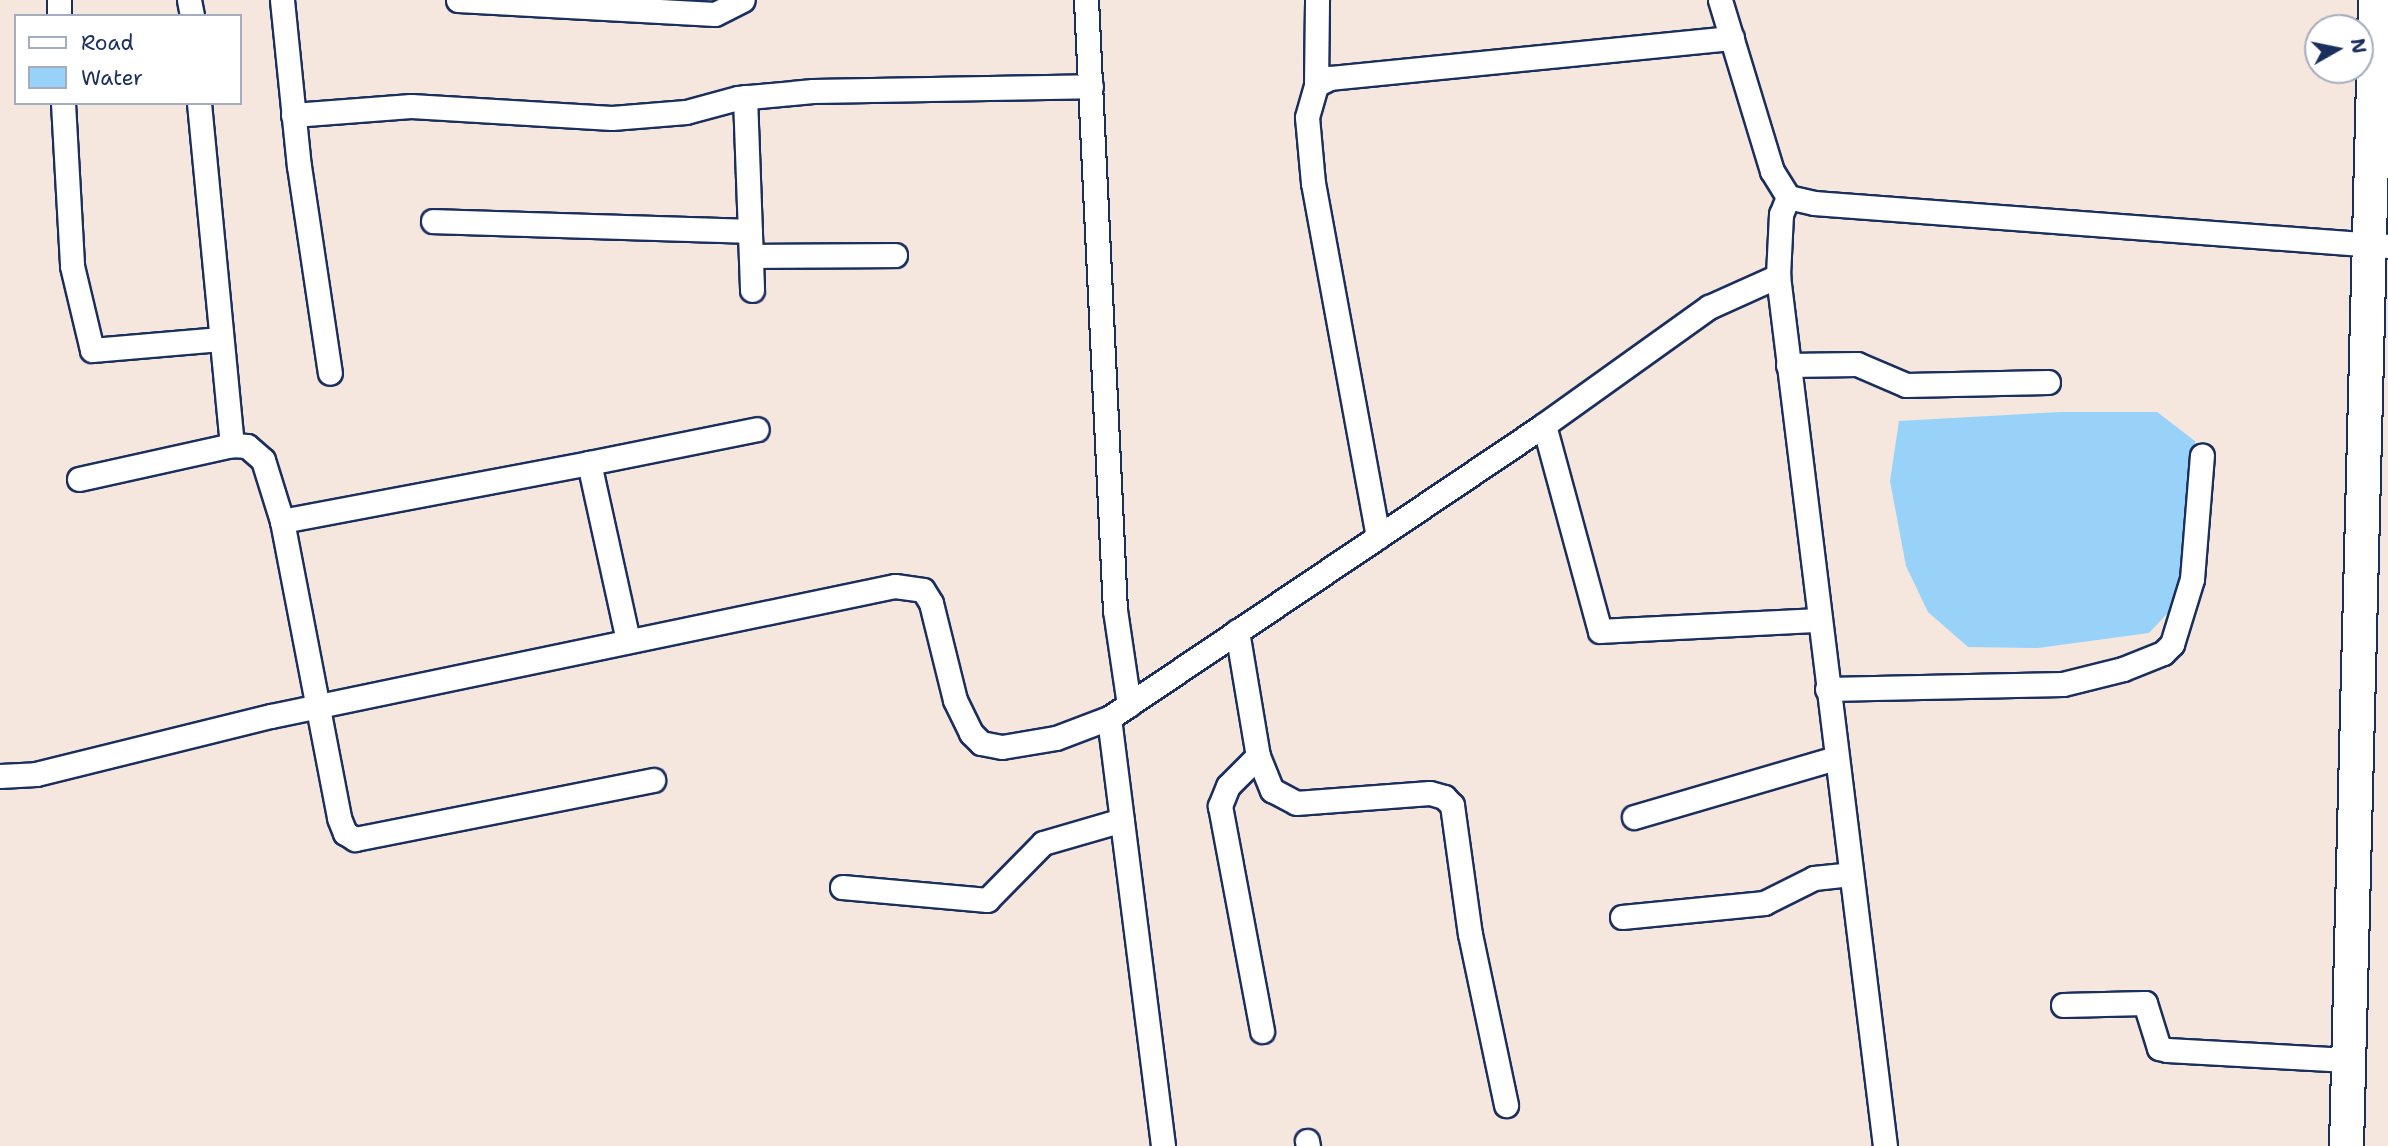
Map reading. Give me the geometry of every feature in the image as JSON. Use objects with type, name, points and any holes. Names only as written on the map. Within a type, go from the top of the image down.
[{"type":"highway","points":[[2346,1146],[2347,1060],[2379,245],[2375,0]]},
{"type":"street","points":[[282,0],[293,116],[330,373]]},
{"type":"street","points":[[458,0],[715,14],[743,0]]},
{"type":"street","points":[[1086,0],[1115,610],[1129,705]]},
{"type":"street","points":[[1317,0],[1316,85],[1307,117],[1312,183],[1378,537]]},
{"type":"street","points":[[1720,0],[1772,171],[1788,197],[1814,203],[2379,245]]},
{"type":"street","points":[[1316,85],[1331,78],[1732,38]]},
{"type":"street","points":[[293,116],[411,106],[612,118],[686,112],[745,97],[852,90],[1091,86]]},
{"type":"street","points":[[745,97],[752,290]]},
{"type":"street","points":[[63,105],[72,266],[92,350],[221,339]]},
{"type":"street","points":[[198,105],[232,444]]},
{"type":"street","points":[[1788,197],[1781,214],[1778,276],[1818,620],[1885,1146]]},
{"type":"street","points":[[433,221],[750,232]]},
{"type":"street","points":[[751,256],[895,255]]},
{"type":"street","points":[[0,776],[36,774],[316,706],[895,586],[923,590],[931,603],[955,701],[962,720],[981,743],[1002,747],[1032,743],[1087,729],[1129,705],[1544,425],[1709,307],[1778,276]]},
{"type":"street","points":[[1788,365],[1857,365],[1906,385],[2048,382]]},
{"type":"street","points":[[1544,425],[1600,631],[1818,620]]},
{"type":"street","points":[[282,521],[757,429]]},
{"type":"street","points":[[79,479],[232,444],[247,446],[263,460],[282,521],[339,818],[345,833],[355,839],[653,780]]},
{"type":"street","points":[[1827,689],[2063,684],[2123,669],[2163,653],[2172,644],[2192,579],[2202,455]]},
{"type":"street","points":[[589,463],[628,640]]},
{"type":"street","points":[[1237,631],[1258,756],[1272,790],[1296,803],[1430,793],[1444,797],[1452,805],[1470,934],[1506,1105]]},
{"type":"street","points":[[1109,718],[1163,1146]]},
{"type":"street","points":[[1258,756],[1228,786],[1220,806],[1262,1031]]},
{"type":"street","points":[[1634,817],[1836,758]]},
{"type":"street","points":[[842,887],[987,900],[1043,843],[1122,820]]},
{"type":"street","points":[[1622,917],[1763,903],[1814,878],[1851,874]]},
{"type":"street","points":[[2063,1006],[2145,1003],[2159,1048],[2347,1060]]},
{"type":"water","points":[[2060,412],[2157,412],[2195,441],[2193,520],[2179,601],[2149,633],[2038,648],[1968,647],[1928,612],[1906,566],[1890,481],[1899,421]]}]
